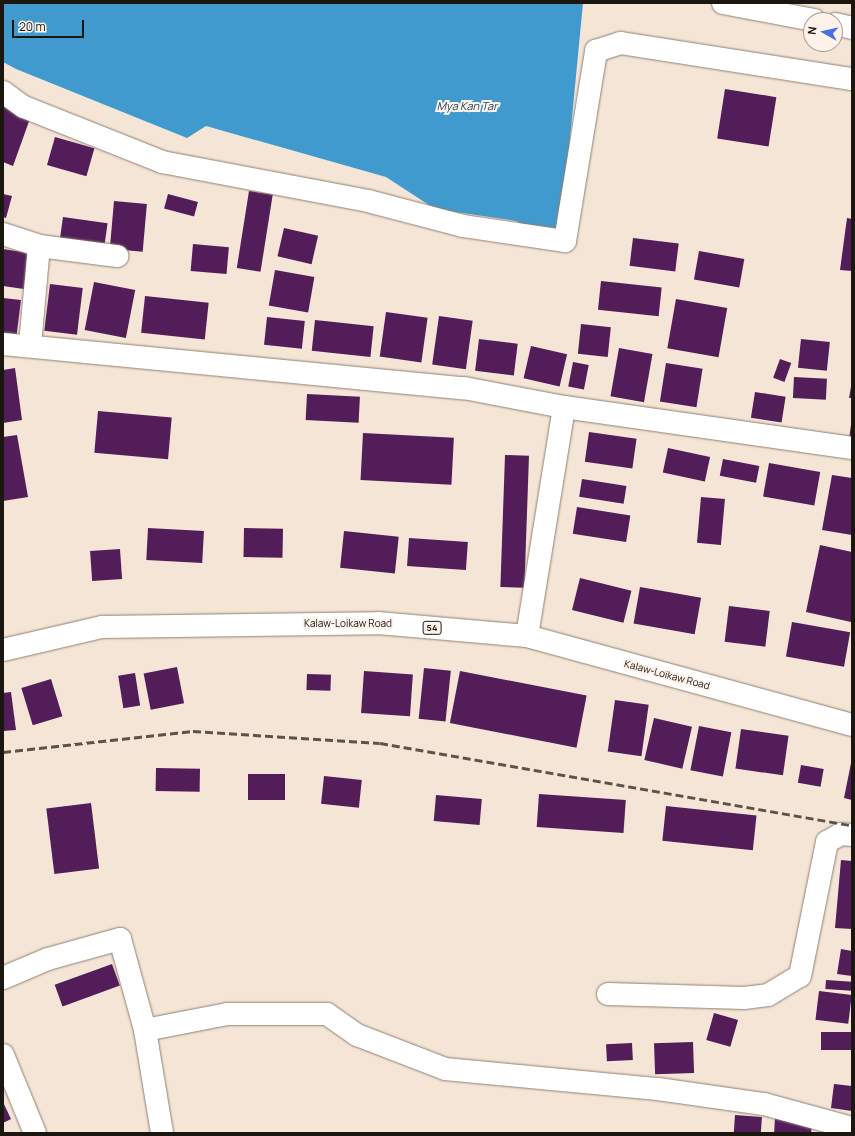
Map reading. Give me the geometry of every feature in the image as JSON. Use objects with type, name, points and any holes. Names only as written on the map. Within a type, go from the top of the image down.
[{"type":"street","points":[[723,3],[803,18]]},
{"type":"street","points":[[3,92],[24,107],[162,162],[368,201],[463,226],[526,238],[565,241],[596,51],[621,43],[852,79]]},
{"type":"street","points":[[3,234],[39,246],[117,256]]},
{"type":"street","points":[[30,345],[39,246]]},
{"type":"street","points":[[3,344],[30,345],[464,388],[564,407],[852,448]]},
{"type":"street","points":[[527,636],[564,407]]},
{"type":"street","name":"Kalaw-Loikaw Road","points":[[3,650],[102,627],[378,623],[527,636],[852,725]]},
{"type":"street","points":[[608,994],[744,998],[768,995],[800,976],[827,842],[841,834],[852,836]]},
{"type":"street","points":[[3,978],[48,959],[120,939],[146,1030],[162,1133]]},
{"type":"street","points":[[146,1030],[227,1014],[327,1014],[357,1035],[445,1069],[658,1089],[756,1102],[852,1128]]},
{"type":"street","points":[[3,1055],[35,1133]]},
{"type":"water","name":"Mya Kan Tar","points":[[3,3],[583,3],[561,232],[544,235],[516,221],[435,209],[386,177],[206,126],[187,138],[16,69],[3,62]]},
{"type":"building","points":[[725,89],[776,97],[769,147],[717,138]]},
{"type":"building","points":[[3,102],[32,113],[13,166],[3,162]]},
{"type":"building","points":[[55,137],[94,148],[86,176],[47,165]]},
{"type":"building","points":[[249,191],[273,195],[261,272],[237,268]]},
{"type":"building","points":[[3,194],[12,196],[6,218],[3,217]]},
{"type":"building","points":[[168,194],[198,202],[194,217],[164,208]]},
{"type":"building","points":[[114,201],[147,204],[143,252],[110,249]]},
{"type":"building","points":[[63,217],[108,223],[104,247],[60,241]]},
{"type":"building","points":[[847,218],[852,219],[852,271],[840,270]]},
{"type":"building","points":[[284,228],[318,236],[312,264],[277,256]]},
{"type":"building","points":[[633,238],[679,244],[675,271],[630,266]]},
{"type":"building","points":[[193,244],[229,247],[227,274],[191,271]]},
{"type":"building","points":[[3,249],[29,253],[24,289],[3,286]]},
{"type":"building","points":[[699,251],[744,259],[739,288],[694,280]]},
{"type":"building","points":[[275,270],[314,277],[308,312],[269,305]]},
{"type":"building","points":[[601,281],[662,287],[659,316],[598,310]]},
{"type":"building","points":[[94,282],[135,290],[126,338],[85,330]]},
{"type":"building","points":[[50,284],[83,288],[77,335],[44,331]]},
{"type":"building","points":[[145,296],[209,303],[205,339],[141,333]]},
{"type":"building","points":[[3,298],[21,300],[16,340],[3,338]]},
{"type":"building","points":[[676,299],[727,308],[719,357],[667,348]]},
{"type":"building","points":[[386,312],[428,318],[421,362],[380,357]]},
{"type":"building","points":[[439,316],[473,321],[466,369],[432,365]]},
{"type":"building","points":[[267,317],[305,321],[302,349],[264,345]]},
{"type":"building","points":[[315,320],[374,326],[370,357],[312,351]]},
{"type":"building","points":[[581,324],[611,327],[608,357],[578,354]]},
{"type":"building","points":[[479,339],[518,344],[514,376],[475,371]]},
{"type":"building","points":[[801,339],[830,342],[827,371],[798,368]]},
{"type":"building","points":[[531,346],[567,354],[560,386],[524,378]]},
{"type":"building","points":[[619,348],[652,354],[644,402],[610,396]]},
{"type":"building","points":[[780,359],[791,363],[784,382],[773,378]]},
{"type":"building","points":[[573,362],[589,365],[584,390],[568,387]]},
{"type":"building","points":[[666,363],[703,369],[696,407],[660,402]]},
{"type":"building","points":[[15,368],[22,420],[3,423],[3,370]]},
{"type":"building","points":[[794,377],[827,379],[826,400],[793,398]]},
{"type":"building","points":[[852,381],[852,398],[849,398]]},
{"type":"building","points":[[755,392],[786,397],[782,423],[751,418]]},
{"type":"building","points":[[307,394],[360,397],[359,423],[306,420]]},
{"type":"building","points":[[98,411],[172,417],[168,459],[94,453]]},
{"type":"building","points":[[852,418],[852,440],[849,439]]},
{"type":"building","points":[[589,432],[637,439],[632,468],[585,462]]},
{"type":"building","points":[[363,433],[454,438],[451,485],[361,480]]},
{"type":"building","points":[[17,435],[28,497],[3,501],[3,437]]},
{"type":"building","points":[[668,448],[710,457],[705,481],[663,472]]},
{"type":"building","points":[[505,455],[529,456],[524,588],[500,587]]},
{"type":"building","points":[[723,459],[759,466],[756,483],[720,476]]},
{"type":"building","points":[[769,463],[820,472],[814,506],[763,496]]},
{"type":"building","points":[[832,475],[852,478],[852,535],[822,530]]},
{"type":"building","points":[[582,479],[626,486],[624,504],[579,497]]},
{"type":"building","points":[[701,497],[725,499],[721,545],[697,543]]},
{"type":"building","points":[[577,507],[630,515],[626,542],[573,534]]},
{"type":"building","points":[[148,528],[204,531],[202,563],[146,560]]},
{"type":"building","points":[[244,528],[283,529],[282,558],[243,557]]},
{"type":"building","points":[[344,531],[399,537],[395,574],[340,568]]},
{"type":"building","points":[[409,538],[468,542],[466,570],[407,566]]},
{"type":"building","points":[[820,545],[852,552],[851,622],[806,612]]},
{"type":"building","points":[[120,549],[122,579],[92,581],[90,551]]},
{"type":"building","points":[[580,578],[631,591],[623,623],[572,610]]},
{"type":"building","points":[[640,587],[701,598],[695,634],[634,623]]},
{"type":"building","points":[[729,606],[770,611],[765,647],[725,642]]},
{"type":"building","points":[[792,622],[850,632],[844,667],[786,656]]},
{"type":"building","points":[[177,667],[184,703],[151,710],[144,673]]},
{"type":"building","points":[[424,668],[451,671],[446,722],[419,719]]},
{"type":"building","points":[[364,671],[413,674],[410,716],[361,713]]},
{"type":"building","points":[[460,671],[587,696],[577,748],[450,723]]},
{"type":"building","points":[[135,673],[140,706],[123,708],[118,676]]},
{"type":"building","points":[[307,674],[331,675],[330,691],[306,690]]},
{"type":"building","points":[[51,679],[62,716],[33,725],[21,688]]},
{"type":"building","points":[[11,692],[16,730],[3,731],[3,693]]},
{"type":"building","points":[[615,700],[649,705],[641,756],[608,751]]},
{"type":"building","points":[[654,718],[692,727],[682,769],[644,760]]},
{"type":"building","points":[[699,726],[731,732],[723,776],[690,770]]},
{"type":"building","points":[[741,729],[789,736],[783,775],[735,769]]},
{"type":"building","points":[[852,763],[852,800],[844,798]]},
{"type":"building","points":[[801,765],[824,769],[821,787],[798,783]]},
{"type":"building","points":[[156,768],[200,769],[200,792],[156,791]]},
{"type":"building","points":[[248,774],[285,774],[285,800],[248,800]]},
{"type":"building","points":[[324,776],[362,780],[359,808],[321,804]]},
{"type":"building","points":[[539,794],[626,800],[623,833],[537,827]]},
{"type":"building","points":[[436,795],[482,799],[480,825],[434,821]]},
{"type":"building","points":[[91,803],[99,869],[54,874],[46,808]]},
{"type":"building","points":[[666,806],[757,816],[753,850],[662,841]]},
{"type":"building","points":[[841,860],[852,861],[852,929],[835,928]]},
{"type":"building","points":[[841,949],[852,951],[852,976],[837,974]]},
{"type":"building","points":[[112,964],[120,986],[63,1006],[55,985]]},
{"type":"building","points":[[826,980],[852,982],[851,991],[825,989]]},
{"type":"building","points":[[819,991],[852,995],[848,1024],[815,1020]]},
{"type":"building","points":[[714,1013],[738,1020],[730,1047],[706,1040]]},
{"type":"building","points":[[821,1032],[852,1032],[852,1050],[821,1050]]},
{"type":"building","points":[[693,1042],[694,1073],[655,1074],[654,1043]]},
{"type":"building","points":[[632,1043],[633,1060],[607,1061],[606,1044]]},
{"type":"building","points":[[834,1084],[852,1086],[852,1111],[831,1108]]},
{"type":"building","points":[[3,1102],[11,1119],[3,1123]]},
{"type":"building","points":[[735,1115],[762,1117],[761,1133],[734,1133]]},
{"type":"building","points":[[775,1117],[812,1119],[811,1133],[774,1133]]},
{"type":"railway","points":[[3,752],[193,731],[380,743],[852,825]]}]
